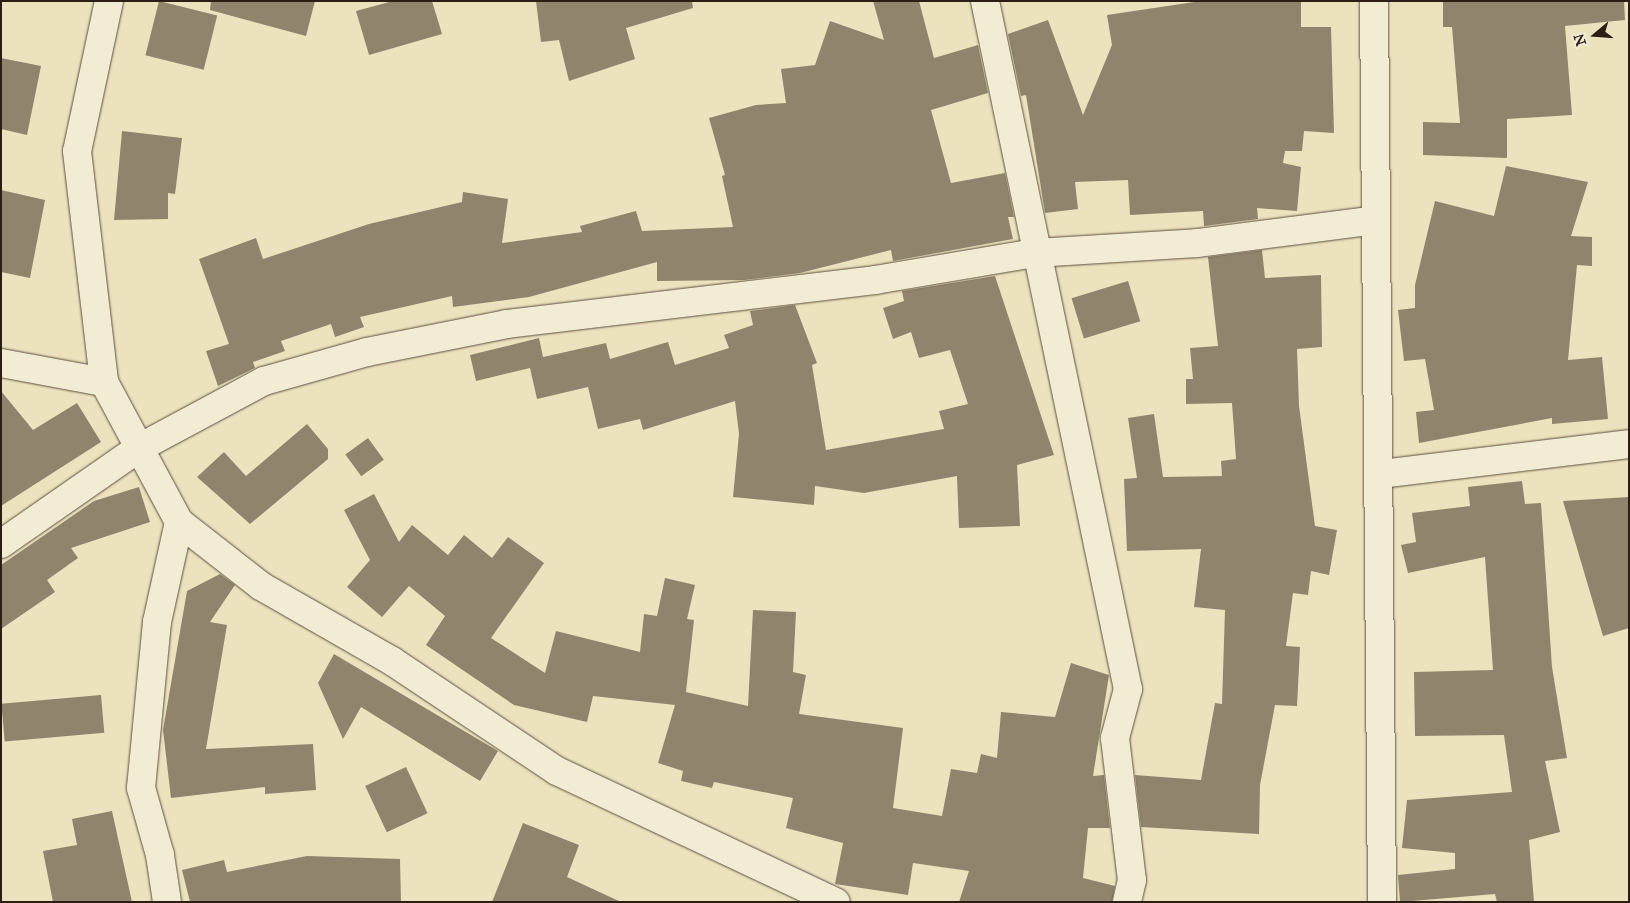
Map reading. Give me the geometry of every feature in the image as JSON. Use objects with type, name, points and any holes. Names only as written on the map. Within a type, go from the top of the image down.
[{"type":"street","points":[[108,1],[77,151],[104,382],[179,522],[261,586],[392,661],[557,771],[836,902]]},
{"type":"street","points":[[985,1],[1035,254],[1128,689],[1116,738],[1132,880],[1127,902]]},
{"type":"street","points":[[1374,1],[1381,474],[1382,902]]},
{"type":"street","points":[[1,544],[139,448],[264,381],[367,352],[507,324],[875,280],[1035,254],[1197,243],[1376,220]]},
{"type":"street","points":[[1,363],[104,382]]},
{"type":"street","points":[[1381,474],[1629,444]]},
{"type":"street","points":[[167,902],[160,855],[141,788],[157,622],[179,522]]},
{"type":"building","points":[[159,1],[217,16],[204,70],[145,55]]},
{"type":"building","points":[[211,1],[315,1],[306,36],[210,10]]},
{"type":"building","points":[[393,1],[432,1],[442,34],[369,55],[356,11]]},
{"type":"building","points":[[536,1],[692,1],[693,8],[626,28],[635,59],[569,81],[559,40],[541,42]]},
{"type":"building","points":[[873,1],[919,1],[934,58],[978,45],[988,93],[931,110],[951,183],[1005,173],[1014,217],[1008,217],[1013,239],[893,261],[891,250],[800,273],[744,280],[657,281],[657,262],[529,297],[453,307],[452,296],[360,317],[364,327],[335,337],[331,324],[281,341],[285,351],[253,362],[255,368],[218,386],[206,351],[229,344],[199,259],[256,238],[263,259],[369,224],[462,202],[463,192],[508,199],[502,243],[582,232],[580,226],[636,211],[642,231],[733,227],[722,176],[725,175],[709,118],[756,105],[786,103],[781,69],[815,65],[830,21],[884,40]]},
{"type":"building","points":[[1201,1],[1301,1],[1301,27],[1331,27],[1334,133],[1304,131],[1302,151],[1285,151],[1283,163],[1301,167],[1297,211],[1257,208],[1258,219],[1204,226],[1203,211],[1130,215],[1128,180],[1075,182],[1078,209],[1045,213],[1026,95],[1021,96],[1008,34],[1048,20],[1083,115],[1112,45],[1107,15]]},
{"type":"building","points":[[1443,1],[1624,1],[1625,20],[1565,26],[1572,115],[1507,119],[1507,158],[1423,155],[1423,122],[1460,123],[1452,27],[1443,27]]},
{"type":"building","points":[[1,58],[41,66],[27,135],[1,129]]},
{"type":"building","points":[[122,131],[182,138],[175,194],[168,193],[168,219],[114,220]]},
{"type":"building","points":[[1506,166],[1588,182],[1571,236],[1592,237],[1592,266],[1577,265],[1568,360],[1602,357],[1608,419],[1552,424],[1552,418],[1419,443],[1416,412],[1434,410],[1425,359],[1404,361],[1398,310],[1415,308],[1415,285],[1435,201],[1494,216]]},
{"type":"building","points":[[1,190],[45,200],[30,278],[1,272]]},
{"type":"building","points":[[1262,250],[1265,278],[1321,275],[1322,347],[1297,349],[1299,406],[1315,526],[1337,530],[1329,575],[1311,571],[1308,595],[1293,593],[1286,646],[1300,647],[1297,706],[1275,705],[1260,785],[1259,834],[1141,827],[1135,775],[1201,780],[1215,703],[1222,704],[1225,610],[1194,607],[1201,549],[1127,551],[1124,479],[1137,478],[1128,418],[1154,414],[1163,477],[1222,476],[1221,461],[1236,459],[1232,403],[1186,404],[1186,379],[1193,379],[1190,348],[1218,346],[1208,257]]},
{"type":"building","points":[[995,276],[1054,455],[1017,465],[1020,526],[959,528],[957,476],[864,493],[815,486],[814,505],[733,497],[739,434],[735,401],[643,430],[640,419],[598,429],[588,387],[537,399],[530,368],[476,381],[470,355],[539,338],[543,357],[606,343],[610,359],[668,342],[675,365],[729,348],[724,335],[753,325],[750,311],[795,305],[817,363],[812,365],[826,450],[944,429],[939,411],[968,404],[950,350],[919,358],[911,332],[893,339],[883,308],[904,301],[902,291]]},
{"type":"building","points":[[1128,281],[1140,321],[1084,338],[1072,298]]},
{"type":"building","points":[[1,391],[33,430],[77,403],[101,442],[1,506]]},
{"type":"building","points":[[307,424],[328,449],[328,459],[250,524],[197,477],[224,452],[246,476]]},
{"type":"building","points":[[368,438],[384,460],[361,476],[345,454]]},
{"type":"building","points":[[1522,481],[1525,504],[1541,503],[1552,667],[1567,758],[1545,761],[1560,832],[1529,840],[1534,902],[1497,902],[1495,894],[1400,902],[1398,875],[1455,869],[1455,853],[1402,848],[1407,800],[1512,792],[1504,735],[1415,736],[1414,672],[1493,670],[1485,557],[1408,573],[1401,545],[1416,542],[1412,513],[1470,506],[1468,487]]},
{"type":"building","points":[[139,487],[150,522],[71,548],[78,558],[47,580],[55,592],[1,629],[1,565],[94,501]]},
{"type":"building","points":[[374,494],[399,542],[412,525],[448,555],[464,535],[492,558],[508,537],[544,563],[491,638],[545,673],[556,631],[640,652],[644,614],[657,616],[665,578],[695,585],[687,619],[694,620],[686,692],[748,706],[753,610],[796,612],[793,672],[806,675],[799,714],[903,728],[893,808],[942,816],[951,769],[977,773],[981,754],[997,758],[1001,712],[1055,717],[1071,663],[1109,675],[1093,776],[1104,775],[1110,828],[1088,828],[1083,878],[1115,886],[1112,902],[959,902],[969,871],[913,863],[908,895],[835,884],[843,843],[786,828],[793,798],[714,782],[712,788],[681,781],[683,771],[658,763],[675,705],[593,696],[587,722],[514,705],[426,645],[445,616],[409,586],[382,617],[347,587],[370,560],[344,510]]},
{"type":"building","points":[[1629,497],[1629,628],[1603,636],[1563,501]]},
{"type":"building","points":[[220,574],[235,585],[210,622],[227,625],[206,749],[313,744],[316,790],[265,794],[265,787],[171,798],[163,730],[187,591]]},
{"type":"building","points":[[334,654],[498,751],[480,781],[361,707],[343,739],[318,683]]},
{"type":"building","points":[[101,695],[104,733],[5,742],[1,704]]},
{"type":"building","points":[[406,767],[428,813],[387,832],[365,786]]},
{"type":"building","points":[[112,811],[132,902],[53,902],[43,851],[77,845],[72,819]]},
{"type":"building","points":[[523,823],[579,845],[567,877],[621,902],[492,902]]},
{"type":"building","points":[[307,856],[400,859],[401,902],[190,902],[182,870],[224,860],[227,872]]}]
